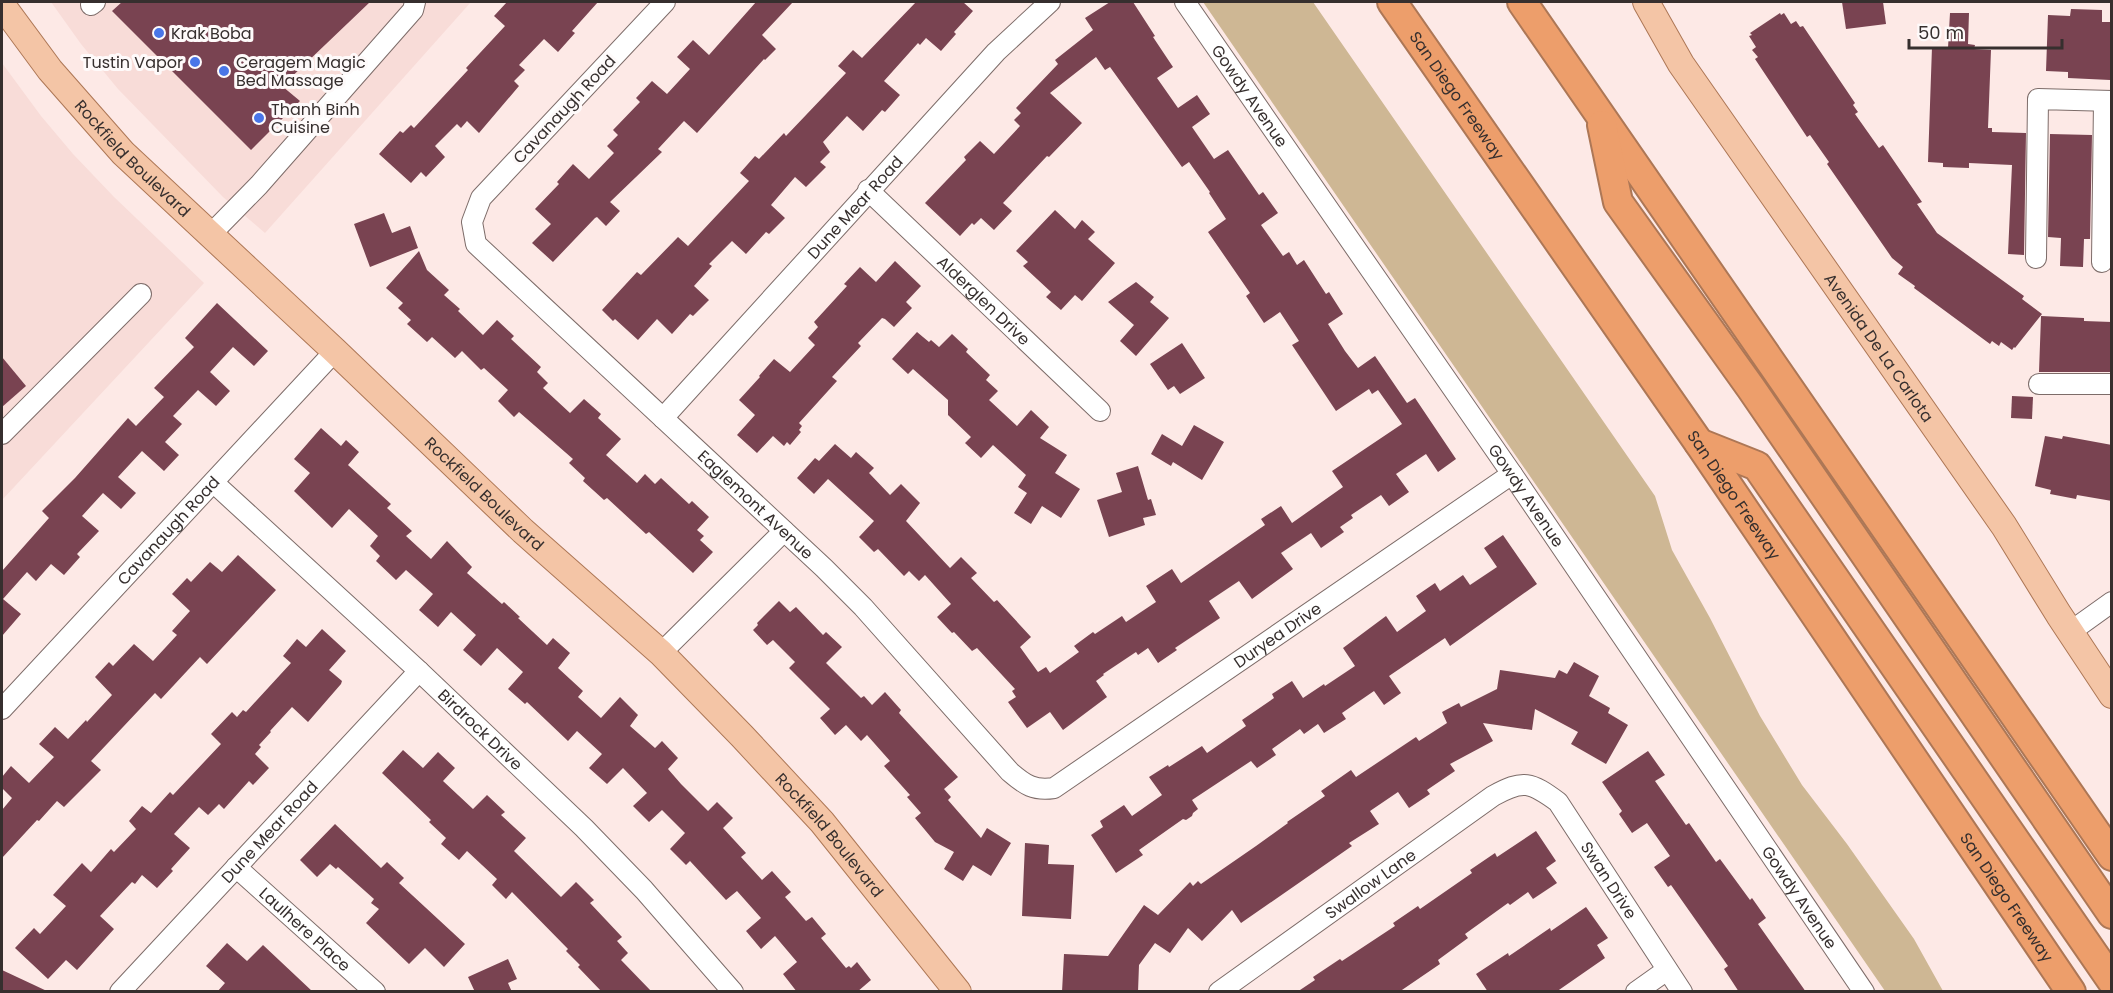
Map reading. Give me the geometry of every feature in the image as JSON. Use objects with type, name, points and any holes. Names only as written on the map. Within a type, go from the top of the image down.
[{"type":"highway","name":"San Diego Freeway","points":[[1392,2],[1699,443],[2071,992]]},
{"type":"highway","points":[[1530,9],[2112,856]]},
{"type":"highway","points":[[1600,114],[1618,202],[1751,388],[2112,914]]},
{"type":"highway","points":[[1699,443],[1758,466],[2112,981]]},
{"type":"main road","name":"Avenida De La Carlota","points":[[1646,2],[1681,64],[2004,526],[2112,695]]},
{"type":"main road","name":"Rockfield Boulevard","points":[[2,5],[50,70],[123,153],[523,531],[661,653],[742,736],[822,822],[958,992]]},
{"type":"street","points":[[210,235],[259,185],[413,10],[415,2]]},
{"type":"street","name":"Cavanaugh Road","points":[[472,222],[481,198],[664,2]]},
{"type":"street","name":"Dune Mear Road","points":[[663,418],[868,190],[996,52],[1050,2]]},
{"type":"street","name":"Gowdy Avenue","points":[[1185,2],[1512,474],[1864,992]]},
{"type":"street","points":[[2036,258],[2038,99],[2108,101],[2102,262]]},
{"type":"street","name":"Alderglen Drive","points":[[868,190],[1100,411]]},
{"type":"street","name":"Eaglemont Avenue","points":[[472,222],[476,244],[863,607],[1010,772],[1024,784],[1040,790]]},
{"type":"street","points":[[2,434],[141,294]]},
{"type":"street","name":"Cavanaugh Road","points":[[2,709],[335,351]]},
{"type":"street","points":[[2039,384],[2112,384]]},
{"type":"street","name":"Duryea Drive","points":[[1040,790],[1054,788],[1070,778],[1512,474]]},
{"type":"street","name":"Birdrock Drive","points":[[214,483],[419,671],[614,859],[733,992]]},
{"type":"street","points":[[661,653],[784,531]]},
{"type":"street","points":[[2070,632],[2112,602]]},
{"type":"street","name":"Dune Mear Road","points":[[120,992],[419,671]]},
{"type":"street","name":"Swan Drive","points":[[1524,784],[1542,790],[1558,802],[1682,992]]},
{"type":"street","name":"Swallow Lane","points":[[1219,992],[1493,796],[1508,788],[1524,784]]},
{"type":"street","name":"Laulhere Place","points":[[236,867],[375,992]]},
{"type":"street","points":[[1636,992],[1667,970]]},
{"type":"shaded area","points":[[51,2],[471,2],[265,233],[223,197],[118,89],[81,44]]},
{"type":"shaded area","points":[[1203,2],[1313,2],[1655,496],[1672,550],[1760,716],[1802,785],[1914,939],[1943,991],[1885,991]]},
{"type":"shaded area","points":[[2,63],[41,116],[73,154],[114,197],[204,283],[2,500]]},
{"type":"building","points":[[122,2],[370,2],[282,86],[300,101],[251,150],[112,11]]},
{"type":"building","points":[[507,2],[598,2],[572,31],[575,33],[558,52],[544,39],[519,65],[525,70],[514,81],[519,86],[479,133],[467,121],[461,128],[457,124],[435,146],[445,157],[426,177],[421,172],[411,183],[379,154],[400,131],[403,133],[411,125],[414,128],[468,70],[466,68],[505,26],[494,16]]},
{"type":"building","points":[[756,2],[793,2],[762,35],[776,49],[764,59],[697,133],[684,121],[658,149],[662,152],[610,202],[620,211],[606,226],[597,217],[595,218],[553,262],[532,243],[551,224],[535,209],[559,184],[557,182],[573,164],[589,179],[614,153],[607,146],[618,135],[613,130],[640,102],[636,98],[652,81],[667,94],[690,69],[677,57],[693,40],[709,55]]},
{"type":"building","points":[[916,2],[963,2],[973,11],[941,51],[926,38],[920,45],[918,43],[884,81],[900,95],[885,112],[882,110],[863,131],[847,116],[823,142],[830,152],[820,162],[826,167],[806,187],[795,177],[771,205],[785,218],[769,234],[766,232],[746,254],[732,241],[709,264],[712,266],[694,286],[709,300],[693,316],[690,314],[672,334],[657,319],[638,340],[615,319],[613,321],[602,310],[637,272],[641,275],[678,237],[688,246],[749,181],[740,173],[755,156],[759,159],[784,133],[786,136],[846,73],[838,66],[853,50],[862,58]]},
{"type":"building","points":[[1110,2],[1133,2],[1173,67],[1157,78],[1178,108],[1197,95],[1210,114],[1192,127],[1214,159],[1228,150],[1259,195],[1263,192],[1278,213],[1261,225],[1283,256],[1289,252],[1297,265],[1304,260],[1326,294],[1329,292],[1343,314],[1328,324],[1345,351],[1358,368],[1375,356],[1407,403],[1415,398],[1456,459],[1438,472],[1426,454],[1396,474],[1409,492],[1389,506],[1381,495],[1351,515],[1353,518],[1340,527],[1344,532],[1321,548],[1311,533],[1281,553],[1293,569],[1252,599],[1239,581],[1209,601],[1220,618],[1175,648],[1177,650],[1158,663],[1148,648],[1138,655],[1136,652],[1103,674],[1096,681],[1107,697],[1063,730],[1050,712],[1027,728],[1008,702],[1016,697],[1012,691],[1015,689],[977,648],[972,651],[937,617],[951,604],[925,575],[919,581],[909,571],[904,576],[878,549],[874,552],[859,537],[874,521],[828,479],[814,494],[797,478],[815,458],[819,461],[835,444],[851,458],[856,452],[874,468],[869,473],[890,495],[901,484],[920,503],[906,521],[950,568],[961,557],[977,573],[971,578],[994,602],[997,600],[1031,637],[1020,647],[1038,672],[1046,667],[1050,673],[1079,652],[1074,646],[1093,632],[1095,634],[1122,616],[1126,622],[1156,602],[1146,586],[1172,569],[1181,583],[1265,525],[1261,519],[1281,506],[1292,523],[1343,487],[1332,471],[1402,424],[1378,390],[1372,394],[1369,389],[1336,411],[1292,345],[1299,341],[1280,312],[1264,323],[1246,296],[1250,293],[1208,232],[1226,219],[1210,192],[1189,162],[1182,167],[1110,67],[1105,70],[1096,57],[1050,93],[1082,123],[1003,203],[1012,211],[994,230],[981,218],[974,225],[972,223],[960,236],[925,203],[966,160],[964,157],[980,141],[994,154],[1020,126],[1014,120],[1021,113],[1016,108],[1058,64],[1055,60],[1093,30],[1085,18]]},
{"type":"building","points":[[1842,2],[1883,2],[1886,24],[1846,29]]},
{"type":"building","points":[[2071,9],[2102,10],[2102,22],[2112,22],[2110,80],[2068,78],[2068,72],[2046,71],[2048,15],[2070,16]]},
{"type":"building","points":[[1780,13],[1781,15],[1784,13],[1791,24],[1796,21],[1800,27],[1803,26],[1855,103],[1853,105],[1858,112],[1855,114],[1879,148],[1883,145],[1922,202],[1917,204],[1937,233],[2024,296],[2022,299],[2042,314],[2015,348],[2012,350],[2001,342],[1999,346],[1992,341],[1990,344],[1898,274],[1903,267],[1892,258],[1827,164],[1829,162],[1810,135],[1807,137],[1755,59],[1758,57],[1752,50],[1756,47],[1749,36],[1752,35],[1750,33]]},
{"type":"building","points":[[1950,13],[1969,13],[1968,44],[1975,45],[1974,49],[1991,50],[1988,128],[1992,128],[1992,132],[2026,133],[2024,255],[2008,254],[2012,165],[1969,163],[1969,168],[1943,167],[1943,163],[1928,162],[1932,47],[1948,48]]},
{"type":"building","points":[[2050,134],[2092,135],[2090,239],[2084,239],[2083,267],[2060,266],[2061,238],[2048,237]]},
{"type":"building","points":[[1055,210],[1075,229],[1082,220],[1095,232],[1088,239],[1115,263],[1082,301],[1075,295],[1061,310],[1046,297],[1051,292],[1023,266],[1028,262],[1016,251]]},
{"type":"building","points":[[384,213],[392,233],[410,226],[418,248],[370,267],[354,224]]},
{"type":"building","points":[[419,251],[427,270],[449,290],[444,295],[460,309],[458,311],[483,335],[497,320],[514,336],[511,339],[541,367],[537,372],[548,383],[543,388],[570,413],[584,399],[601,414],[598,418],[621,439],[606,455],[637,483],[645,474],[655,484],[661,478],[689,504],[692,501],[709,517],[697,530],[704,536],[700,540],[713,552],[693,573],[649,532],[646,534],[607,498],[604,500],[583,481],[585,478],[569,463],[573,459],[519,412],[514,417],[498,401],[508,390],[484,368],[481,370],[462,351],[455,358],[432,337],[427,342],[407,324],[411,320],[398,308],[403,303],[386,288]]},
{"type":"building","points":[[895,261],[921,286],[906,302],[912,308],[894,327],[882,318],[858,343],[861,346],[832,377],[837,381],[799,423],[802,426],[799,430],[801,432],[790,445],[787,442],[784,446],[773,436],[757,453],[737,435],[755,415],[739,400],[774,359],[790,372],[815,345],[808,338],[818,327],[814,322],[847,286],[844,284],[860,267],[876,282]]},
{"type":"building","points":[[1136,282],[1154,297],[1150,302],[1169,318],[1136,356],[1120,341],[1134,325],[1108,302]]},
{"type":"building","points":[[217,303],[268,351],[254,366],[233,347],[210,372],[230,391],[216,406],[198,390],[173,416],[182,424],[165,442],[179,455],[164,471],[142,451],[118,477],[136,493],[121,509],[103,493],[82,516],[99,531],[77,554],[80,557],[64,575],[51,564],[36,581],[27,572],[3,599],[21,614],[2,636],[2,571],[49,518],[42,511],[75,478],[128,418],[136,426],[164,397],[154,388],[194,347],[185,338]]},
{"type":"building","points":[[2041,316],[2112,322],[2112,372],[2039,372]]},
{"type":"building","points":[[917,332],[939,347],[952,334],[968,349],[966,352],[990,375],[986,380],[998,391],[989,400],[1017,426],[1031,410],[1049,427],[1040,438],[1067,455],[1055,473],[1080,489],[1061,518],[1042,506],[1031,524],[1014,513],[1027,493],[1018,487],[1026,475],[993,445],[981,458],[965,443],[971,437],[948,415],[948,400],[913,369],[908,374],[892,359]]},
{"type":"building","points":[[1182,343],[1205,378],[1180,394],[1174,386],[1168,390],[1150,364]]},
{"type":"building","points":[[2,357],[26,386],[2,407]]},
{"type":"building","points":[[2012,396],[2033,397],[2032,419],[2011,418]]},
{"type":"building","points":[[1194,425],[1224,442],[1202,480],[1173,462],[1171,466],[1151,454],[1162,434],[1182,446]]},
{"type":"building","points":[[321,428],[341,446],[346,440],[359,452],[348,465],[391,504],[387,508],[412,531],[406,536],[431,559],[447,541],[472,567],[467,573],[502,604],[504,602],[547,645],[553,638],[570,653],[558,668],[583,691],[578,697],[601,718],[620,697],[638,715],[630,726],[655,748],[662,741],[678,758],[668,769],[681,784],[708,811],[717,802],[733,818],[723,828],[746,853],[741,857],[762,880],[772,871],[791,892],[785,897],[806,921],[812,917],[826,934],[821,938],[846,968],[849,966],[851,968],[857,962],[871,980],[857,992],[797,992],[783,974],[797,962],[775,936],[761,949],[746,931],[761,918],[737,891],[726,900],[690,861],[686,865],[670,849],[685,833],[662,810],[649,822],[633,806],[647,793],[623,768],[607,784],[589,768],[602,754],[577,731],[568,741],[527,702],[525,704],[508,689],[523,672],[497,648],[481,666],[463,650],[476,635],[451,612],[438,627],[419,610],[433,594],[406,570],[396,580],[376,561],[380,556],[370,546],[378,536],[349,509],[332,528],[294,491],[310,473],[294,459]]},
{"type":"building","points":[[2045,436],[2062,439],[2063,436],[2112,445],[2112,501],[2077,495],[2076,499],[2050,494],[2051,490],[2035,486]]},
{"type":"building","points":[[1138,466],[1148,500],[1151,499],[1156,515],[1143,518],[1145,525],[1109,537],[1097,500],[1122,492],[1116,473]]},
{"type":"building","points":[[1503,535],[1537,584],[1450,646],[1445,638],[1389,676],[1401,693],[1384,705],[1374,691],[1342,713],[1346,719],[1324,733],[1318,724],[1304,734],[1300,729],[1272,749],[1276,755],[1257,768],[1251,761],[1192,800],[1198,809],[1192,816],[1186,820],[1183,819],[1139,850],[1143,855],[1116,873],[1091,835],[1103,827],[1100,821],[1124,805],[1132,816],[1162,795],[1149,777],[1202,746],[1207,753],[1246,726],[1242,720],[1274,698],[1272,694],[1292,681],[1303,698],[1355,666],[1343,648],[1386,616],[1397,632],[1426,611],[1416,596],[1435,583],[1440,591],[1463,575],[1470,585],[1497,567],[1484,548]]},
{"type":"building","points":[[238,555],[276,590],[207,664],[200,657],[161,699],[155,693],[91,761],[101,770],[64,807],[57,801],[2,858],[2,810],[12,798],[2,788],[2,777],[11,766],[29,783],[54,757],[39,744],[55,727],[68,739],[112,695],[95,677],[109,662],[113,666],[134,644],[153,661],[177,635],[172,631],[190,611],[172,594],[187,578],[191,582],[210,562],[222,572]]},
{"type":"building","points":[[779,601],[790,612],[796,607],[823,635],[826,632],[842,647],[826,663],[861,698],[864,696],[872,705],[885,692],[901,710],[899,713],[958,777],[944,789],[951,797],[948,800],[981,838],[987,828],[1011,843],[991,876],[973,865],[963,881],[944,869],[954,852],[935,842],[915,818],[921,813],[907,797],[910,795],[884,766],[890,761],[867,735],[861,741],[846,725],[835,735],[820,718],[830,709],[789,668],[795,662],[773,640],[767,645],[753,630]]},
{"type":"building","points":[[322,629],[346,651],[329,670],[342,681],[341,684],[308,722],[292,707],[270,731],[255,754],[269,768],[253,785],[249,781],[224,809],[219,804],[208,815],[199,807],[174,834],[190,848],[171,869],[173,871],[157,888],[142,875],[135,884],[132,882],[100,916],[114,929],[77,970],[66,960],[48,979],[15,948],[34,928],[40,934],[66,906],[53,895],[82,863],[91,872],[111,849],[114,852],[136,829],[129,821],[142,806],[151,813],[170,792],[173,795],[221,744],[211,734],[232,712],[237,717],[243,710],[246,712],[291,663],[283,656],[297,639],[306,647]]},
{"type":"building","points":[[1574,662],[1599,676],[1589,696],[1610,708],[1608,713],[1628,725],[1606,764],[1571,744],[1578,732],[1535,709],[1532,730],[1483,723],[1493,741],[1450,764],[1455,771],[1427,790],[1430,794],[1409,808],[1398,792],[1370,811],[1379,824],[1349,843],[1352,846],[1241,923],[1232,910],[1202,941],[1188,928],[1170,953],[1155,943],[1139,965],[1138,992],[1062,992],[1064,954],[1108,956],[1144,905],[1158,915],[1190,882],[1193,886],[1198,881],[1201,884],[1256,846],[1325,796],[1321,791],[1351,770],[1356,777],[1416,737],[1419,741],[1447,723],[1442,712],[1459,703],[1461,707],[1497,689],[1500,670],[1555,678],[1559,670],[1567,674]]},
{"type":"building","points":[[403,750],[423,768],[438,752],[455,768],[443,781],[473,809],[487,795],[505,812],[501,815],[526,838],[514,851],[561,897],[576,882],[594,900],[590,903],[622,937],[617,941],[628,953],[621,960],[652,992],[602,992],[578,967],[580,965],[566,951],[568,949],[512,892],[506,899],[492,885],[497,879],[467,851],[459,860],[441,844],[446,838],[429,822],[431,820],[382,773]]},
{"type":"building","points":[[1648,751],[1665,775],[1655,781],[1686,825],[1689,823],[1716,862],[1720,859],[1750,900],[1752,898],[1766,918],[1758,924],[1806,992],[1739,992],[1724,969],[1728,966],[1671,885],[1668,887],[1654,867],[1670,856],[1647,823],[1632,833],[1619,814],[1622,811],[1602,782]]},
{"type":"building","points":[[335,824],[381,868],[387,862],[404,878],[399,883],[465,944],[444,967],[425,948],[409,964],[366,923],[379,909],[371,903],[374,899],[338,867],[336,869],[330,864],[317,877],[300,860]]},
{"type":"building","points":[[1536,831],[1556,861],[1546,868],[1557,883],[1533,899],[1528,892],[1510,905],[1508,903],[1465,934],[1468,938],[1438,960],[1440,964],[1399,992],[1297,992],[1315,980],[1313,977],[1340,959],[1342,961],[1395,926],[1393,923],[1418,906],[1420,909],[1472,873],[1470,870],[1495,853],[1497,857]]},
{"type":"building","points":[[1025,843],[1049,845],[1048,864],[1074,865],[1071,919],[1022,916]]},
{"type":"building","points":[[1586,907],[1608,938],[1597,945],[1605,958],[1556,992],[1488,992],[1476,974],[1508,953],[1509,956],[1550,928],[1551,931]]},
{"type":"building","points":[[227,943],[247,961],[263,945],[313,992],[217,992],[225,983],[206,966]]},
{"type":"building","points":[[508,959],[517,979],[508,983],[512,992],[475,992],[468,977]]},
{"type":"building","points":[[2,970],[49,992],[2,992]]},
{"type":"place","name":"Krak Boba","points":[[159,33]]},
{"type":"place","name":"Tustin Vapor","points":[[195,62]]},
{"type":"place","name":"Ceragem Magic Bed Massage","points":[[224,71]]},
{"type":"place","name":"Thanh Binh Cuisine","points":[[259,118]]}]
